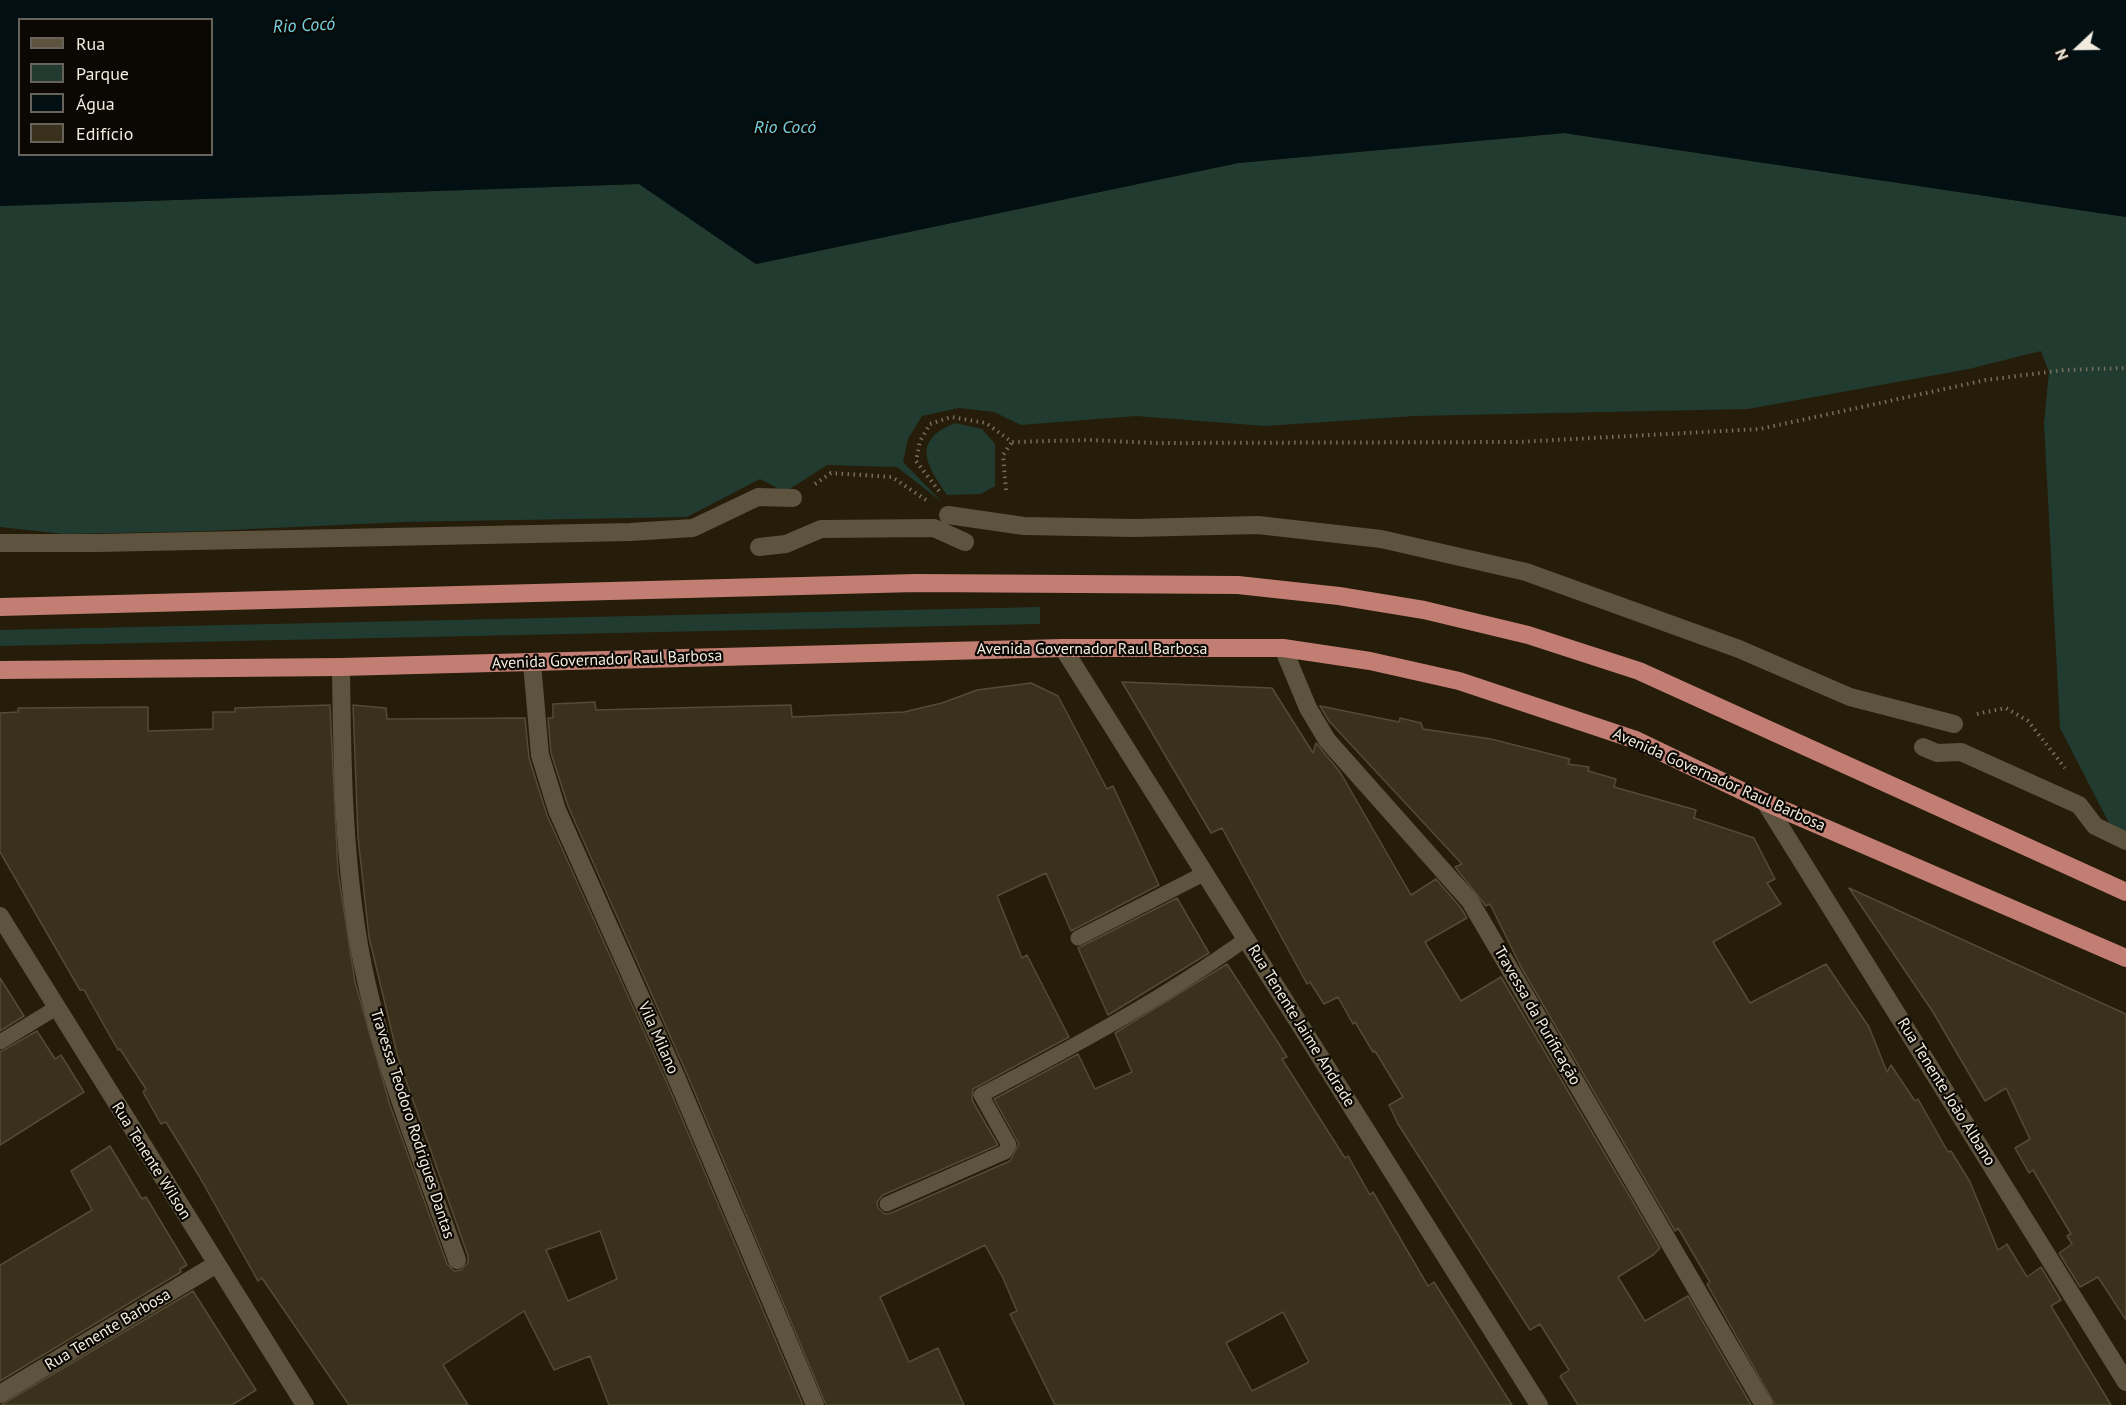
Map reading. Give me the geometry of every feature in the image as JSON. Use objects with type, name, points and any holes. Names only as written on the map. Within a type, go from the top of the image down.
[{"type":"highway","points":[[0,607],[927,583],[1238,585],[1339,596],[1424,610],[1528,635],[1639,671],[2126,892]]},
{"type":"highway","name":"Avenida Governador Raul Barbosa","points":[[0,670],[341,667],[1063,648],[1283,648],[1370,661],[1459,681],[1636,740],[1765,802],[2126,958]]},
{"type":"street","points":[[0,543],[220,541],[630,532],[693,528],[758,497],[799,494]]},
{"type":"street","points":[[948,515],[1024,526],[1134,528],[1258,525],[1381,539],[1526,572],[1729,646],[1851,697],[1954,724]]},
{"type":"street","points":[[759,547],[786,544],[821,529],[934,528],[965,542]]},
{"type":"street","name":"Rua Tenente Jaime Andrade","points":[[1063,648],[1539,1405]]},
{"type":"street","name":"Travessa da Purificação","points":[[1283,648],[1308,708],[1327,740],[1470,901],[1764,1405]]},
{"type":"street","name":"Vila Milano","points":[[532,663],[540,756],[554,802],[677,1079],[815,1405]]},
{"type":"street","name":"Travessa Teodoro Rodrigues Dantas","points":[[341,667],[344,813],[358,939],[378,1032],[457,1260]]},
{"type":"street","points":[[1923,747],[1937,753],[1961,752],[2079,805],[2095,826],[2126,841]]},
{"type":"street","name":"Rua Tenente João Albano","points":[[1765,802],[2126,1382]]},
{"type":"street","name":"Rua Tenente Wilson","points":[[0,916],[215,1265],[305,1405]]},
{"type":"street","name":"Rua Tenente Barbosa","points":[[0,1394],[215,1265]]},
{"type":"lane","points":[[1078,938],[1205,873]]},
{"type":"lane","points":[[888,1204],[1005,1152],[1009,1145],[981,1095],[1105,1030],[1182,984],[1246,939]]},
{"type":"lane","points":[[0,1042],[56,1008]]},
{"type":"path","points":[[941,494],[916,461],[920,441],[930,424],[951,417],[986,423],[1012,442],[1089,440],[1155,443],[1518,442],[1760,429],[1986,380],[2064,370],[2126,368]]},
{"type":"path","points":[[1006,490],[1003,455],[1012,442]]},
{"type":"path","points":[[799,494],[831,473],[892,477],[928,501]]},
{"type":"path","points":[[1974,715],[1982,711],[2006,708],[2028,721],[2073,776]]},
{"type":"green space","points":[[1564,133],[2126,217],[2126,834],[2111,827],[2060,728],[2044,423],[2049,372],[2041,351],[1969,369],[1748,409],[1415,416],[1265,426],[1136,416],[1021,425],[994,412],[959,408],[922,416],[908,439],[903,462],[943,503],[897,467],[827,465],[785,492],[760,479],[687,517],[404,522],[208,531],[64,534],[0,527],[0,206],[639,184],[756,264],[1238,163]]},
{"type":"green space","points":[[955,423],[982,429],[995,444],[995,486],[981,494],[947,495],[929,463],[927,454],[932,437]]},
{"type":"green space","points":[[1040,607],[1040,624],[0,646],[0,630]]},
{"type":"water","name":"Rio Cocó","points":[[0,0],[2126,0],[2126,217],[1564,133],[1238,163],[756,264],[639,184],[0,206]]},
{"type":"building","points":[[1122,682],[1272,688],[1313,753],[1316,743],[1340,772],[1411,895],[1436,879],[1467,918],[1425,942],[1461,1001],[1501,977],[1660,1248],[1618,1277],[1645,1321],[1688,1296],[1751,1405],[1578,1405],[1560,1376],[1569,1370],[1540,1324],[1530,1330],[1398,1124],[1389,1105],[1403,1097],[1375,1051],[1373,1052],[1355,1022],[1353,1024],[1338,997],[1324,1004],[1310,982],[1307,984],[1222,828],[1211,833]]},
{"type":"building","points":[[1031,683],[1058,696],[1107,789],[1113,786],[1159,885],[1071,931],[1046,873],[997,896],[1022,958],[1027,955],[1069,1037],[973,1089],[972,1100],[998,1145],[883,1195],[877,1202],[878,1208],[885,1214],[891,1213],[1010,1161],[1019,1144],[994,1099],[1078,1054],[1095,1089],[1132,1072],[1115,1033],[1227,964],[1287,1057],[1282,1059],[1345,1158],[1348,1156],[1370,1195],[1373,1192],[1428,1286],[1434,1282],[1512,1405],[1055,1405],[1010,1314],[1017,1311],[985,1245],[880,1297],[909,1362],[938,1348],[964,1405],[826,1405],[687,1074],[568,806],[551,753],[548,718],[553,718],[553,704],[595,702],[596,710],[791,705],[792,717],[904,712],[942,703],[977,690]],"holes":[[[1283,1312],[1309,1362],[1252,1391],[1226,1343]]]},
{"type":"building","points":[[330,705],[338,872],[355,982],[390,1105],[447,1264],[454,1271],[461,1270],[468,1263],[468,1256],[398,1058],[369,937],[358,837],[353,705],[386,708],[387,719],[525,718],[529,758],[547,815],[667,1083],[803,1405],[609,1405],[590,1356],[554,1370],[524,1311],[443,1365],[468,1405],[349,1405],[262,1278],[258,1281],[199,1176],[166,1122],[161,1124],[143,1092],[146,1089],[120,1049],[118,1050],[84,990],[80,990],[0,852],[0,713],[18,712],[18,708],[148,707],[148,731],[213,729],[213,712],[235,712],[235,708]],"holes":[[[600,1231],[617,1279],[568,1301],[546,1250]]]},
{"type":"building","points":[[1320,706],[1399,722],[1400,718],[1421,723],[1423,729],[1491,739],[1570,759],[1568,764],[1589,767],[1588,771],[1616,779],[1614,787],[1696,810],[1694,818],[1754,838],[1775,879],[1767,883],[1781,904],[1713,942],[1750,1003],[1826,964],[1869,1027],[1887,1072],[1891,1065],[1915,1101],[1918,1099],[1948,1152],[1951,1151],[1970,1182],[1998,1250],[2007,1244],[2027,1277],[2041,1267],[2061,1300],[2051,1306],[2111,1405],[1775,1405],[1707,1284],[1710,1282],[1678,1228],[1675,1231],[1521,967],[1490,904],[1486,906],[1455,867],[1462,864],[1329,721]]},
{"type":"building","points":[[1849,888],[2126,1014],[2126,1320],[2098,1277],[2080,1287],[2059,1253],[2072,1244],[2067,1236],[2071,1234],[2033,1170],[2029,1173],[2015,1148],[2030,1139],[2006,1088],[1985,1101],[1933,1012]]},
{"type":"building","points":[[1177,898],[1209,953],[1108,1015],[1078,948]]},
{"type":"building","points":[[0,978],[24,1016],[0,1031]]},
{"type":"building","points":[[37,1031],[55,1059],[61,1055],[84,1092],[0,1145],[0,1052]]},
{"type":"building","points":[[110,1146],[142,1199],[146,1197],[187,1265],[180,1269],[181,1272],[0,1381],[0,1265],[92,1210],[71,1171]]},
{"type":"building","points":[[193,1291],[256,1390],[232,1405],[1,1405]]}]
